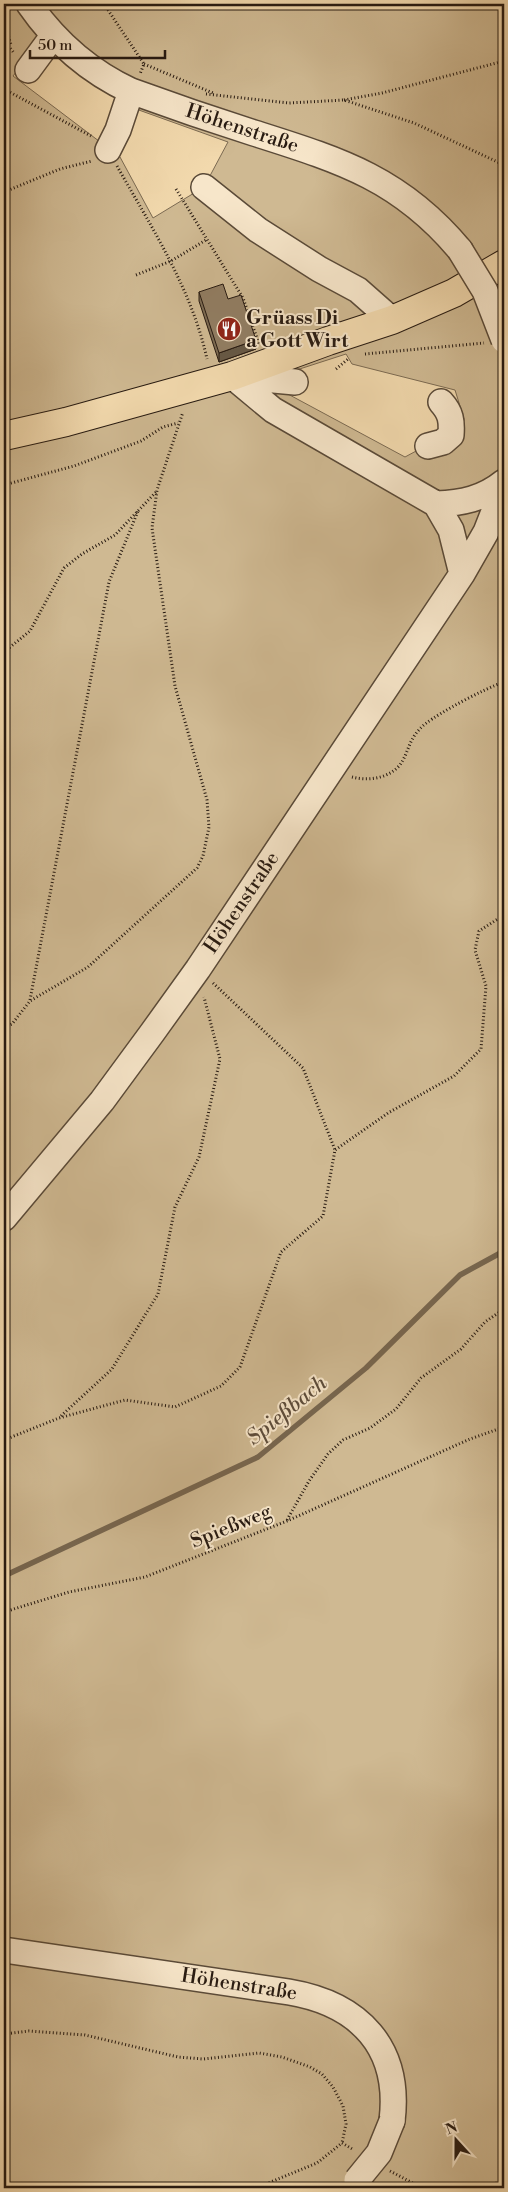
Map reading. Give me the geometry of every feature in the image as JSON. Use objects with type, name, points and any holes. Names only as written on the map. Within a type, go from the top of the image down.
[{"type":"main road","points":[[4,436],[66,422],[232,376],[392,320],[454,293],[504,264]]},
{"type":"street","name":"Höhenstraße","points":[[29,4],[53,36],[65,48],[93,70],[132,91],[320,154],[359,169],[389,185],[438,224],[460,250],[485,291],[495,341]]},
{"type":"street","points":[[28,70],[53,36]]},
{"type":"street","points":[[102,155],[118,130],[132,91]]},
{"type":"street","points":[[204,187],[258,230],[319,269],[358,290],[392,320]]},
{"type":"street","points":[[232,376],[295,382]]},
{"type":"street","points":[[232,376],[273,410],[436,504],[451,530],[462,574]]},
{"type":"street","points":[[428,446],[443,442],[451,435],[452,422],[449,411],[441,402]]},
{"type":"street","points":[[436,504],[468,501],[492,491],[504,482]]},
{"type":"street","name":"Höhenstraße","points":[[4,1218],[102,1101],[198,969],[462,574],[486,532],[504,486]]},
{"type":"street","name":"Höhenstraße","points":[[4,1950],[303,1994],[332,2004],[352,2015],[373,2037],[382,2052],[393,2088],[392,2122],[379,2153],[351,2184]]},
{"type":"path","points":[[104,4],[144,64],[216,94]]},
{"type":"path","points":[[4,27],[7,31],[12,50]]},
{"type":"path","points":[[197,94],[216,94],[288,102],[344,100],[382,93],[504,60]]},
{"type":"path","points":[[132,91],[144,64]]},
{"type":"path","points":[[4,89],[96,138],[102,155],[170,261],[202,336],[210,372],[205,384]]},
{"type":"path","points":[[344,100],[414,122],[504,165]]},
{"type":"path","points":[[4,192],[102,155]]},
{"type":"path","points":[[176,189],[243,298],[266,363]]},
{"type":"path","points":[[136,275],[170,261],[206,240]]},
{"type":"path","points":[[364,354],[495,341]]},
{"type":"path","points":[[336,369],[354,355]]},
{"type":"path","points":[[4,485],[74,466],[141,441],[162,427],[178,423],[157,490],[152,515],[153,540],[174,679],[207,800],[209,827],[207,841],[197,868],[88,967],[30,1001],[12,1024],[4,1027]]},
{"type":"path","points":[[4,652],[30,631],[64,568],[82,554],[115,535],[157,490]]},
{"type":"path","points":[[30,1001],[109,582],[138,511]]},
{"type":"path","points":[[333,768],[352,777],[366,780],[389,773],[398,767],[414,735],[426,724],[504,682]]},
{"type":"path","points":[[335,1150],[388,1113],[454,1076],[481,1049],[486,986],[476,950],[479,931],[504,915]]},
{"type":"path","points":[[4,1440],[59,1418],[125,1400],[176,1407],[221,1386],[240,1367],[281,1252],[323,1216],[335,1150],[304,1068],[198,969]]},
{"type":"path","points":[[59,1418],[112,1369],[158,1294],[175,1207],[199,1157],[220,1059],[198,969]]},
{"type":"path","name":"Spießweg","points":[[4,1612],[69,1592],[145,1577],[287,1521],[309,1481],[328,1454],[343,1440],[370,1428],[396,1409],[421,1378],[460,1349],[486,1322],[504,1309]]},
{"type":"path","points":[[287,1521],[470,1439],[504,1427]]},
{"type":"path","points":[[4,2034],[29,2031],[85,2035],[178,2058],[204,2059],[259,2053],[282,2057],[310,2067],[322,2074],[333,2087],[343,2106],[346,2124],[342,2143],[317,2163],[256,2188]]},
{"type":"path","points":[[479,2188],[504,2181]]},
{"type":"shaded area","points":[[4,4],[504,4],[504,2188],[4,2188]],"holes":[[[39,43],[117,99],[136,109],[228,142],[204,187],[153,218],[120,157],[13,76]],[[346,354],[352,364],[455,390],[464,419],[460,439],[418,450],[405,457],[286,393],[281,375]]]},
{"type":"building","name":"Grüass Di a Gott Wirt","points":[[223,284],[228,299],[241,295],[256,340],[219,353],[199,292]]},
{"type":"waterway","name":"Spießbach","points":[[4,1576],[258,1457],[366,1368],[460,1275],[504,1251]]},
{"type":"place","name":"Grüass Di a Gott Wirt","points":[[229,329]]}]
